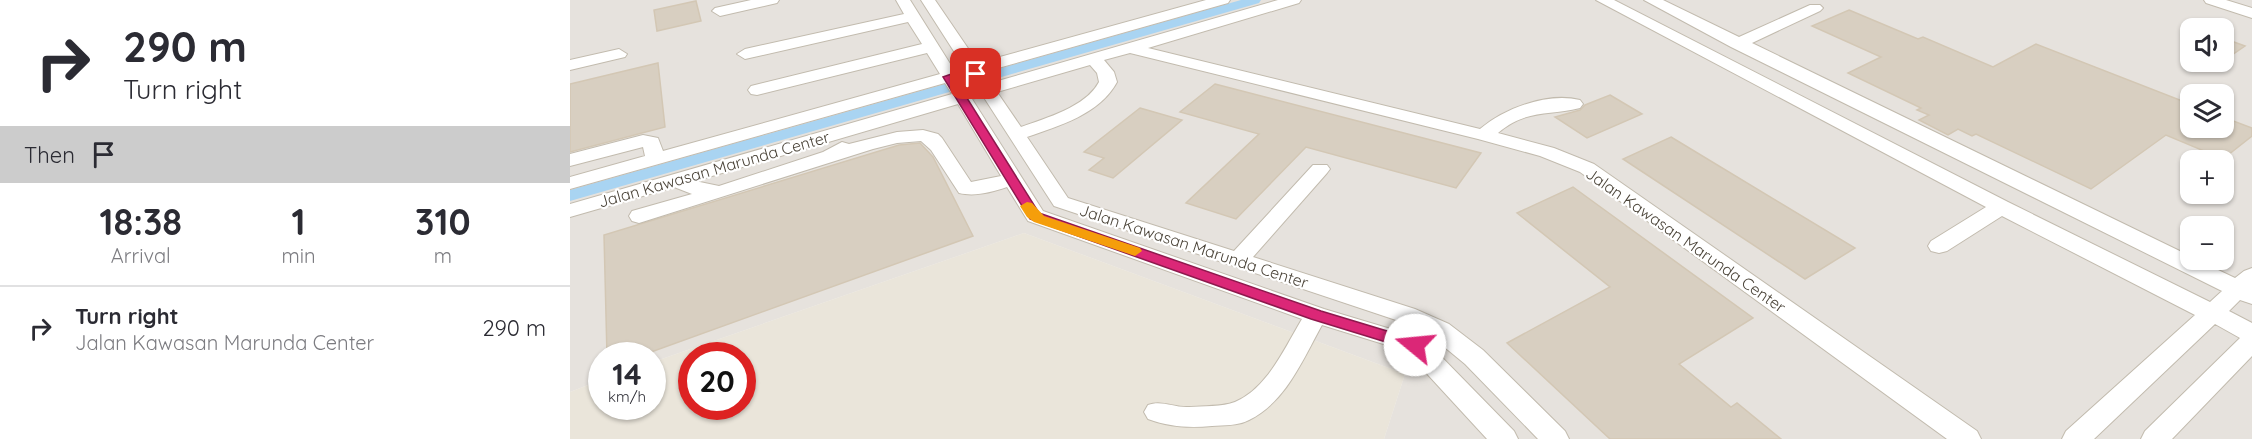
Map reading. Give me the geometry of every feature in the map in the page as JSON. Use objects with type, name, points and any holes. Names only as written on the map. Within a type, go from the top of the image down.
[{"type":"lane","points":[[720,11],[772,0]]},
{"type":"lane","name":"Jalan Kawasan Marunda Center","points":[[903,0],[1032,214],[1039,219],[1316,315],[1415,345],[1504,439]]},
{"type":"lane","name":"Jalan Kawasan Marunda Center","points":[[928,0],[1065,205],[1407,315],[1440,330],[1474,357],[1555,439]]},
{"type":"lane","points":[[1121,28],[1113,20],[1115,18],[1174,0]]},
{"type":"lane","name":"Jalan Kawasan Marunda Center","points":[[981,80],[1121,28],[1223,0]]},
{"type":"lane","name":"Jalan Kawasan Marunda Center","points":[[570,183],[655,159],[981,80],[1094,59],[1294,0]]},
{"type":"lane","points":[[1603,0],[2001,207],[2252,333]]},
{"type":"lane","points":[[2211,0],[2252,13]]},
{"type":"lane","points":[[1662,2],[1737,44],[2247,287],[2212,313],[2076,439]]},
{"type":"lane","points":[[1737,44],[1815,8]]},
{"type":"lane","points":[[745,54],[913,16]]},
{"type":"lane","points":[[757,90],[931,47]]},
{"type":"lane","name":"Jalan Kawasan Marunda Center","points":[[1130,48],[1484,135],[1548,152],[1587,168],[1966,439]]},
{"type":"lane","points":[[570,65],[619,54]]},
{"type":"lane","points":[[1017,134],[1053,121],[1100,95],[1108,82],[1107,74],[1094,59]]},
{"type":"lane","name":"Jalan Kawasan Marunda Center","points":[[570,211],[854,129],[955,87]]},
{"type":"lane","points":[[1484,135],[1501,119],[1524,108],[1574,104]]},
{"type":"lane","points":[[830,156],[848,143],[854,129]]},
{"type":"lane","points":[[639,216],[830,156],[899,137],[920,134],[931,137],[966,189],[987,187],[1011,179]]},
{"type":"lane","points":[[570,160],[643,141],[651,142],[655,159]]},
{"type":"lane","points":[[1203,274],[1230,258],[1320,169]]},
{"type":"lane","points":[[676,181],[704,191],[720,192]]},
{"type":"lane","points":[[1940,246],[2001,207]]},
{"type":"lane","points":[[1157,412],[1185,418],[1239,413],[1258,400],[1281,375],[1316,315]]},
{"type":"lane","points":[[1415,345],[1440,330]]},
{"type":"lane","points":[[2155,439],[2252,341]]},
{"type":"shaded area","points":[[570,0],[2252,0],[2252,439],[1384,439],[1405,374],[1024,233],[711,342],[678,342],[678,353],[666,357],[666,342],[588,342],[588,385],[570,392]]},
{"type":"shaded area","points":[[1024,233],[1405,374],[1384,439],[570,439],[570,392],[588,385],[588,420],[666,420],[666,357],[678,353],[678,420],[756,420],[756,342],[711,342]]},
{"type":"building","points":[[696,1],[701,21],[657,31],[654,10]]},
{"type":"building","points":[[1849,10],[1918,39],[1923,37],[1993,67],[2036,44],[2180,100],[2180,138],[2234,138],[2234,121],[2252,128],[2252,136],[2234,150],[2202,150],[2166,135],[2091,189],[1976,134],[1972,136],[1958,129],[1948,135],[1919,120],[1929,115],[1917,110],[1921,108],[1848,73],[1881,57],[1812,26]]},
{"type":"building","points":[[2234,42],[2245,46],[2234,54]]},
{"type":"building","points":[[658,63],[665,127],[570,152],[570,84]]},
{"type":"building","points":[[1215,84],[1481,153],[1456,188],[1306,147],[1236,219],[1186,203],[1259,134],[1180,112]]},
{"type":"building","points":[[1610,95],[1642,114],[1587,138],[1555,117],[1580,110],[1585,105]]},
{"type":"building","points":[[1140,108],[1182,120],[1113,178],[1089,170],[1104,158],[1084,152]]},
{"type":"building","points":[[1671,137],[1855,248],[1805,279],[1623,159]]},
{"type":"building","points":[[920,143],[933,157],[973,236],[666,347],[666,342],[607,342],[604,235],[899,145]]},
{"type":"building","points":[[1573,187],[1753,318],[1679,364],[1731,407],[1737,403],[1781,439],[1610,439],[1507,343],[1610,287],[1517,213]]},
{"type":"waterway","points":[[570,196],[1255,0]]},
{"type":"slow traffic","points":[[1027,206],[1039,219],[1135,251]]},
{"type":"route","points":[[976,74],[974,70],[949,77],[1032,214],[1039,219],[1316,315],[1415,345]]}]
